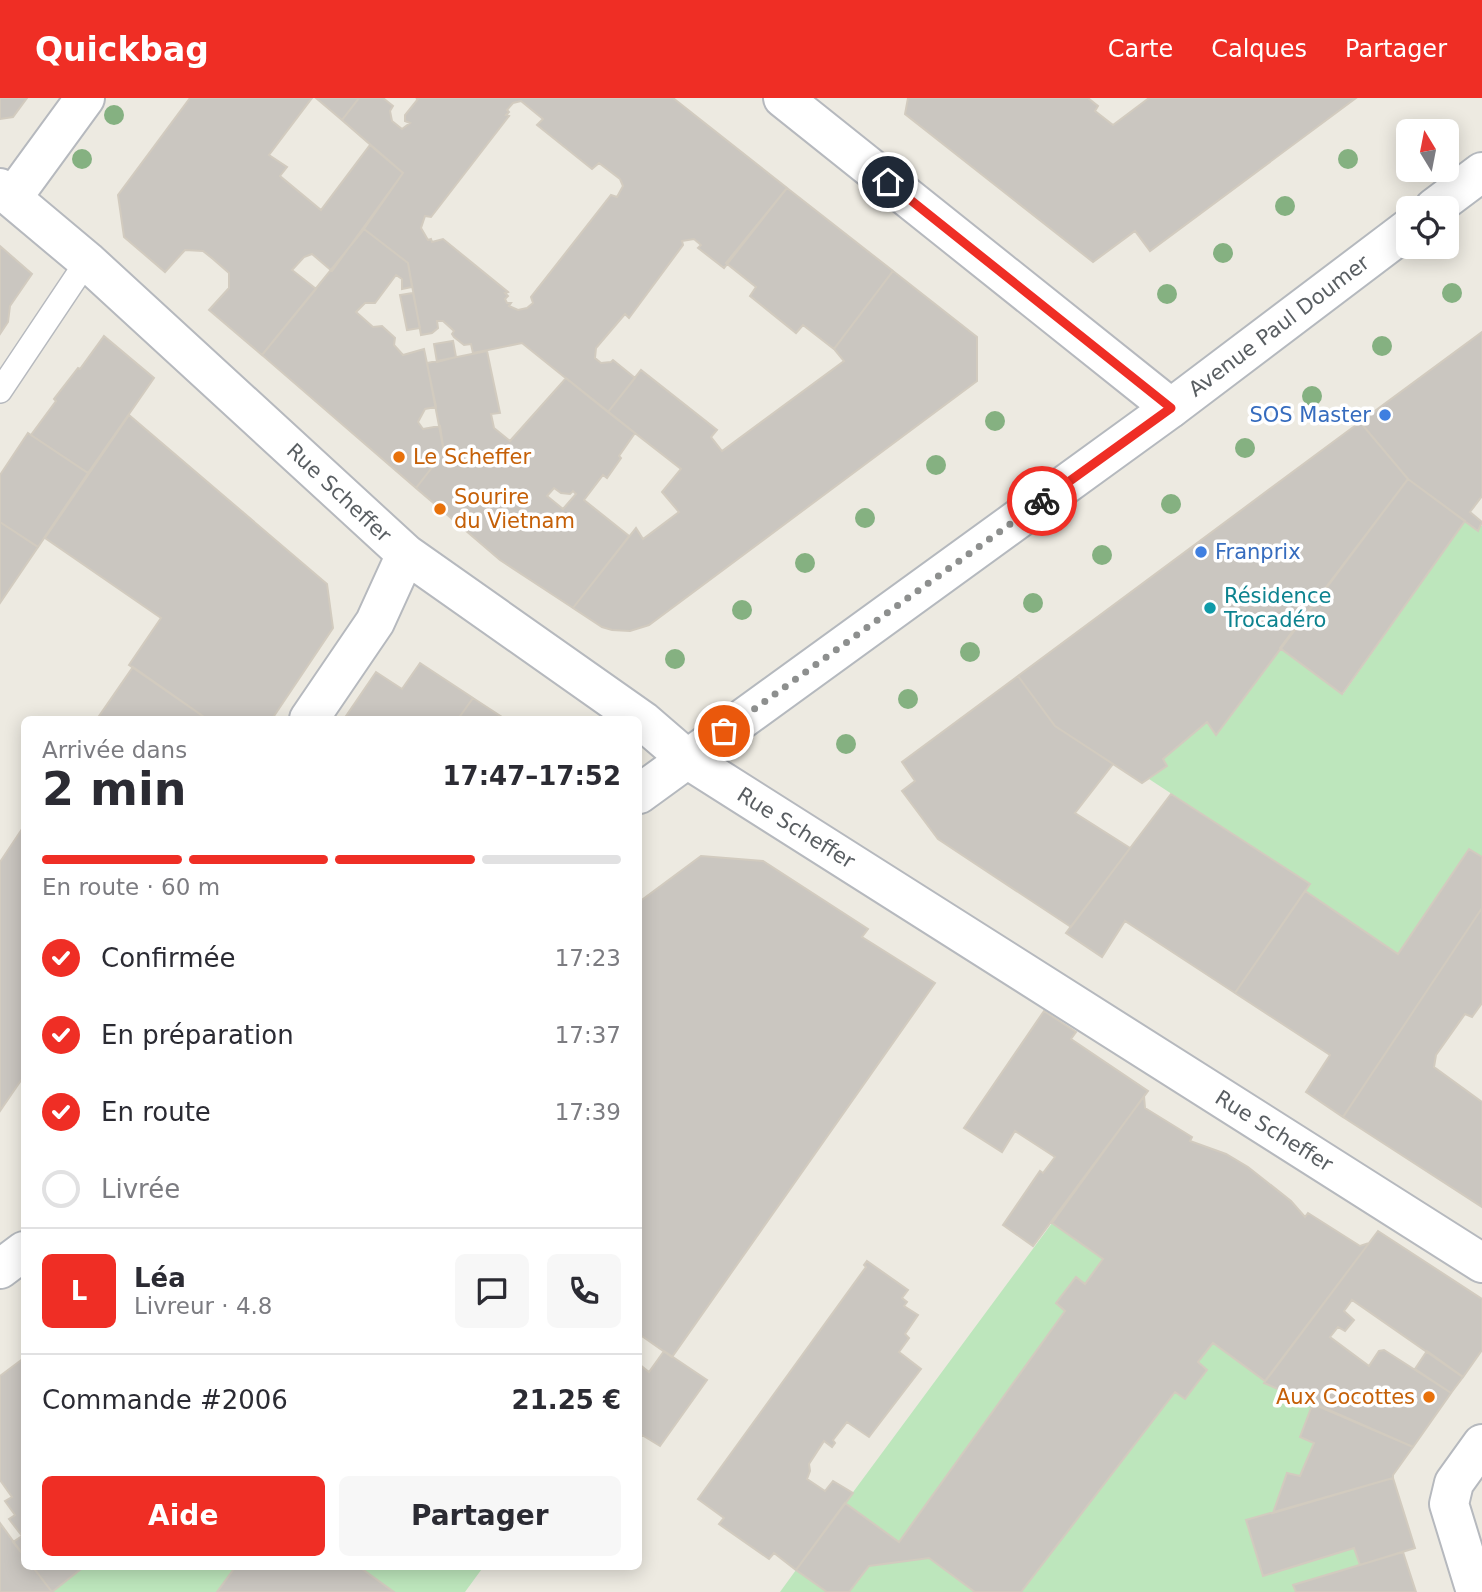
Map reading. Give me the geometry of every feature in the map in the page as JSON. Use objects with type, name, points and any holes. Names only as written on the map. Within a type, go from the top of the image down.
[{"type":"street","points":[[6,193],[85,98]]},
{"type":"street","points":[[783,98],[1171,408]]},
{"type":"street","points":[[1450,196],[1482,172]]},
{"type":"street","name":"Rue Scheffer","points":[[6,193],[87,261],[406,554],[636,716]]},
{"type":"street","name":"Avenue Paul Doumer","points":[[642,792],[1171,408],[1396,238]]},
{"type":"street","points":[[311,716],[375,622],[406,554]]},
{"type":"street","name":"Rue Scheffer","points":[[642,720],[687,759],[1482,1263]]},
{"type":"street","points":[[0,1269],[21,1253]]},
{"type":"street","points":[[1476,1592],[1449,1504],[1454,1483],[1482,1444]]},
{"type":"lane","points":[[0,391],[87,261]]},
{"type":"green space","points":[[1465,521],[1478,530],[1482,525],[1482,857],[1469,849],[1398,954],[1305,891],[1309,884],[1149,779],[1167,766],[1163,759],[1207,722],[1216,734],[1280,648],[1343,694]]},
{"type":"green space","points":[[1052,1223],[1103,1259],[1085,1284],[1076,1278],[1057,1302],[1065,1311],[899,1542],[845,1503]]},
{"type":"green space","points":[[1213,1343],[1265,1381],[1264,1383],[1313,1403],[1300,1437],[1314,1443],[1300,1476],[1287,1473],[1273,1513],[1246,1521],[1263,1576],[1354,1548],[1360,1565],[1294,1585],[1296,1592],[1021,1592],[1175,1392],[1185,1399],[1206,1370],[1198,1362]]},
{"type":"green space","points":[[929,1558],[975,1592],[849,1592],[869,1566]]},
{"type":"green space","points":[[80,1570],[233,1570],[217,1592],[52,1592]]},
{"type":"green space","points":[[364,1570],[481,1570],[465,1592],[394,1592]]},
{"type":"green space","points":[[796,1570],[827,1592],[780,1592]]},
{"type":"building","points":[[0,98],[27,98],[13,117],[0,119]]},
{"type":"building","points":[[190,98],[312,98],[269,155],[287,167],[280,176],[321,210],[370,145],[403,173],[332,271],[312,254],[304,257],[292,270],[316,289],[262,355],[209,310],[229,288],[229,273],[213,259],[203,251],[185,250],[165,272],[124,237],[118,195]]},
{"type":"building","points":[[316,98],[359,98],[342,120]]},
{"type":"building","points":[[359,98],[383,98],[393,106],[390,111],[392,121],[402,129],[410,123],[405,121],[405,115],[418,99],[416,98],[673,98],[787,188],[724,268],[698,248],[701,245],[694,239],[682,241],[683,245],[629,318],[625,314],[596,348],[595,358],[601,363],[613,360],[635,378],[608,412],[522,343],[473,353],[471,344],[464,345],[454,337],[454,331],[443,321],[437,321],[438,328],[432,333],[421,335],[408,263],[364,229],[403,173],[342,120]],"holes":[[[521,101],[543,119],[537,125],[592,169],[599,163],[620,179],[623,186],[617,197],[611,195],[531,297],[533,303],[518,310],[509,306],[511,303],[507,303],[505,299],[508,296],[505,293],[508,292],[443,239],[432,242],[431,239],[428,240],[421,228],[425,216],[431,217],[509,116],[506,115],[509,112],[507,110],[513,103]]]},
{"type":"building","points":[[908,98],[1088,98],[1098,106],[1095,111],[1113,125],[1149,98],[1356,98],[1150,251],[1135,231],[1093,262],[905,114]]},
{"type":"building","points":[[787,188],[893,271],[834,349],[803,325],[796,333],[750,296],[756,287],[726,263]]},
{"type":"building","points":[[364,229],[408,263],[412,287],[402,289],[402,279],[396,275],[375,303],[365,303],[356,312],[373,327],[382,326],[395,338],[394,345],[403,355],[424,349],[436,407],[425,409],[418,422],[423,429],[440,426],[444,452],[416,488],[262,355]]},
{"type":"building","points":[[0,246],[32,274],[10,306],[8,322],[0,334]]},
{"type":"building","points":[[893,271],[977,337],[977,381],[649,625],[630,631],[612,630],[602,627],[573,608],[636,528],[643,539],[679,512],[662,492],[681,469],[608,412],[641,370],[717,430],[711,437],[722,451],[844,361],[834,349]]},
{"type":"building","points":[[413,293],[420,328],[407,330],[400,295]]},
{"type":"building","points":[[1482,332],[1482,496],[1470,512],[1482,522],[1478,531],[1408,479],[1360,422]]},
{"type":"building","points":[[104,336],[154,378],[88,473],[31,435],[56,401],[54,399]]},
{"type":"building","points":[[453,341],[456,357],[437,362],[434,344]]},
{"type":"building","points":[[487,351],[500,413],[491,414],[494,428],[510,441],[566,378],[635,433],[607,478],[603,475],[584,500],[629,536],[573,608],[500,560],[416,488],[444,452],[427,363]],"holes":[[[554,488],[561,493],[570,494],[573,491],[576,494],[563,509],[547,496]]]},
{"type":"building","points":[[129,415],[327,584],[333,628],[274,716],[203,716],[129,665],[161,618],[45,538]]},
{"type":"building","name":"Résidence Trocadéro","points":[[1360,422],[1408,479],[1216,735],[1207,722],[1163,759],[1167,766],[1142,783],[1055,726],[1018,676]]},
{"type":"building","points":[[28,433],[88,473],[38,547],[0,522],[0,475]]},
{"type":"building","points":[[1408,479],[1465,521],[1342,694],[1280,648]]},
{"type":"building","points":[[0,522],[38,547],[0,603]]},
{"type":"building","points":[[420,663],[473,698],[460,716],[346,716],[376,672],[402,689]]},
{"type":"building","points":[[133,667],[203,716],[99,716]]},
{"type":"building","points":[[1018,676],[1055,726],[1113,764],[1075,813],[1130,848],[1071,927],[938,839],[902,791],[915,781],[902,762]]},
{"type":"building","points":[[473,698],[500,716],[460,716]]},
{"type":"building","points":[[1171,794],[1310,884],[1235,993],[1125,921],[1102,957],[1066,933]]},
{"type":"building","points":[[21,830],[21,1080],[0,1111],[0,862]]},
{"type":"building","points":[[1469,849],[1482,857],[1482,908],[1343,1117],[1306,1092],[1330,1055],[1235,993],[1305,891],[1398,954]]},
{"type":"building","points":[[701,856],[763,861],[868,929],[862,937],[935,983],[672,1357],[642,1336],[642,900]]},
{"type":"building","points":[[1482,908],[1482,1003],[1472,1017],[1465,1014],[1436,1055],[1434,1067],[1482,1102],[1482,1207],[1343,1117]]},
{"type":"building","points":[[1044,1011],[1076,1032],[1071,1039],[1148,1091],[1033,1246],[1003,1225],[1040,1171],[1043,1173],[1055,1157],[1015,1131],[1002,1152],[964,1128]]},
{"type":"building","points":[[1144,1096],[1145,1108],[1192,1137],[1190,1141],[1226,1154],[1248,1167],[1291,1201],[1305,1217],[1308,1213],[1360,1246],[1369,1243],[1265,1381],[1213,1343],[1198,1362],[1207,1370],[1185,1399],[1175,1392],[1021,1592],[975,1592],[929,1558],[869,1566],[849,1592],[827,1592],[796,1570],[845,1503],[899,1542],[1065,1311],[1056,1303],[1076,1277],[1085,1284],[1103,1259],[1052,1223]]},
{"type":"building","points":[[1378,1231],[1482,1299],[1482,1350],[1463,1377],[1352,1300],[1344,1311],[1354,1320],[1345,1331],[1338,1327],[1330,1337],[1369,1366],[1379,1351],[1384,1350],[1451,1393],[1413,1447],[1264,1383]]},
{"type":"building","points":[[867,1261],[908,1290],[902,1298],[907,1302],[904,1306],[918,1315],[905,1334],[909,1338],[899,1352],[921,1369],[869,1437],[847,1422],[833,1440],[835,1443],[832,1447],[824,1441],[809,1464],[807,1479],[825,1491],[833,1481],[853,1493],[796,1570],[774,1553],[769,1559],[719,1524],[724,1518],[698,1499],[866,1267],[864,1265]]},
{"type":"building","points":[[664,1351],[707,1380],[660,1446],[642,1435],[642,1366],[649,1372]]},
{"type":"building","points":[[1427,1351],[1463,1377],[1451,1393],[1415,1369]]},
{"type":"building","points":[[21,1360],[21,1535],[9,1519],[15,1515],[5,1501],[12,1497],[0,1480],[0,1376]]},
{"type":"building","points":[[1313,1403],[1413,1447],[1393,1478],[1273,1513],[1287,1473],[1300,1476],[1314,1443],[1300,1437]]},
{"type":"building","points":[[1393,1478],[1415,1548],[1360,1565],[1354,1548],[1263,1576],[1246,1520]]},
{"type":"building","points":[[0,1523],[21,1552],[21,1570],[35,1570],[52,1592],[0,1592]]},
{"type":"building","points":[[21,1537],[21,1552],[13,1542]]},
{"type":"building","points":[[1403,1552],[1416,1592],[1296,1592],[1293,1585]]},
{"type":"building","points":[[35,1570],[80,1570],[52,1592]]},
{"type":"building","points":[[233,1570],[364,1570],[394,1592],[217,1592]]},
{"type":"way so far","points":[[724,731],[1042,501]]},
{"type":"place","name":"SOS Master","points":[[1385,415]]},
{"type":"place","name":"Le Scheffer","points":[[399,457]]},
{"type":"place","name":"Sourire du Vietnam","points":[[440,509]]},
{"type":"place","name":"Franprix","points":[[1201,552]]},
{"type":"place","name":"Résidence Trocadéro","points":[[1210,608]]},
{"type":"place","name":"Aux Cocottes","points":[[1429,1397]]},
{"type":"route","points":[[888,182],[1171,408],[1042,501]]}]
